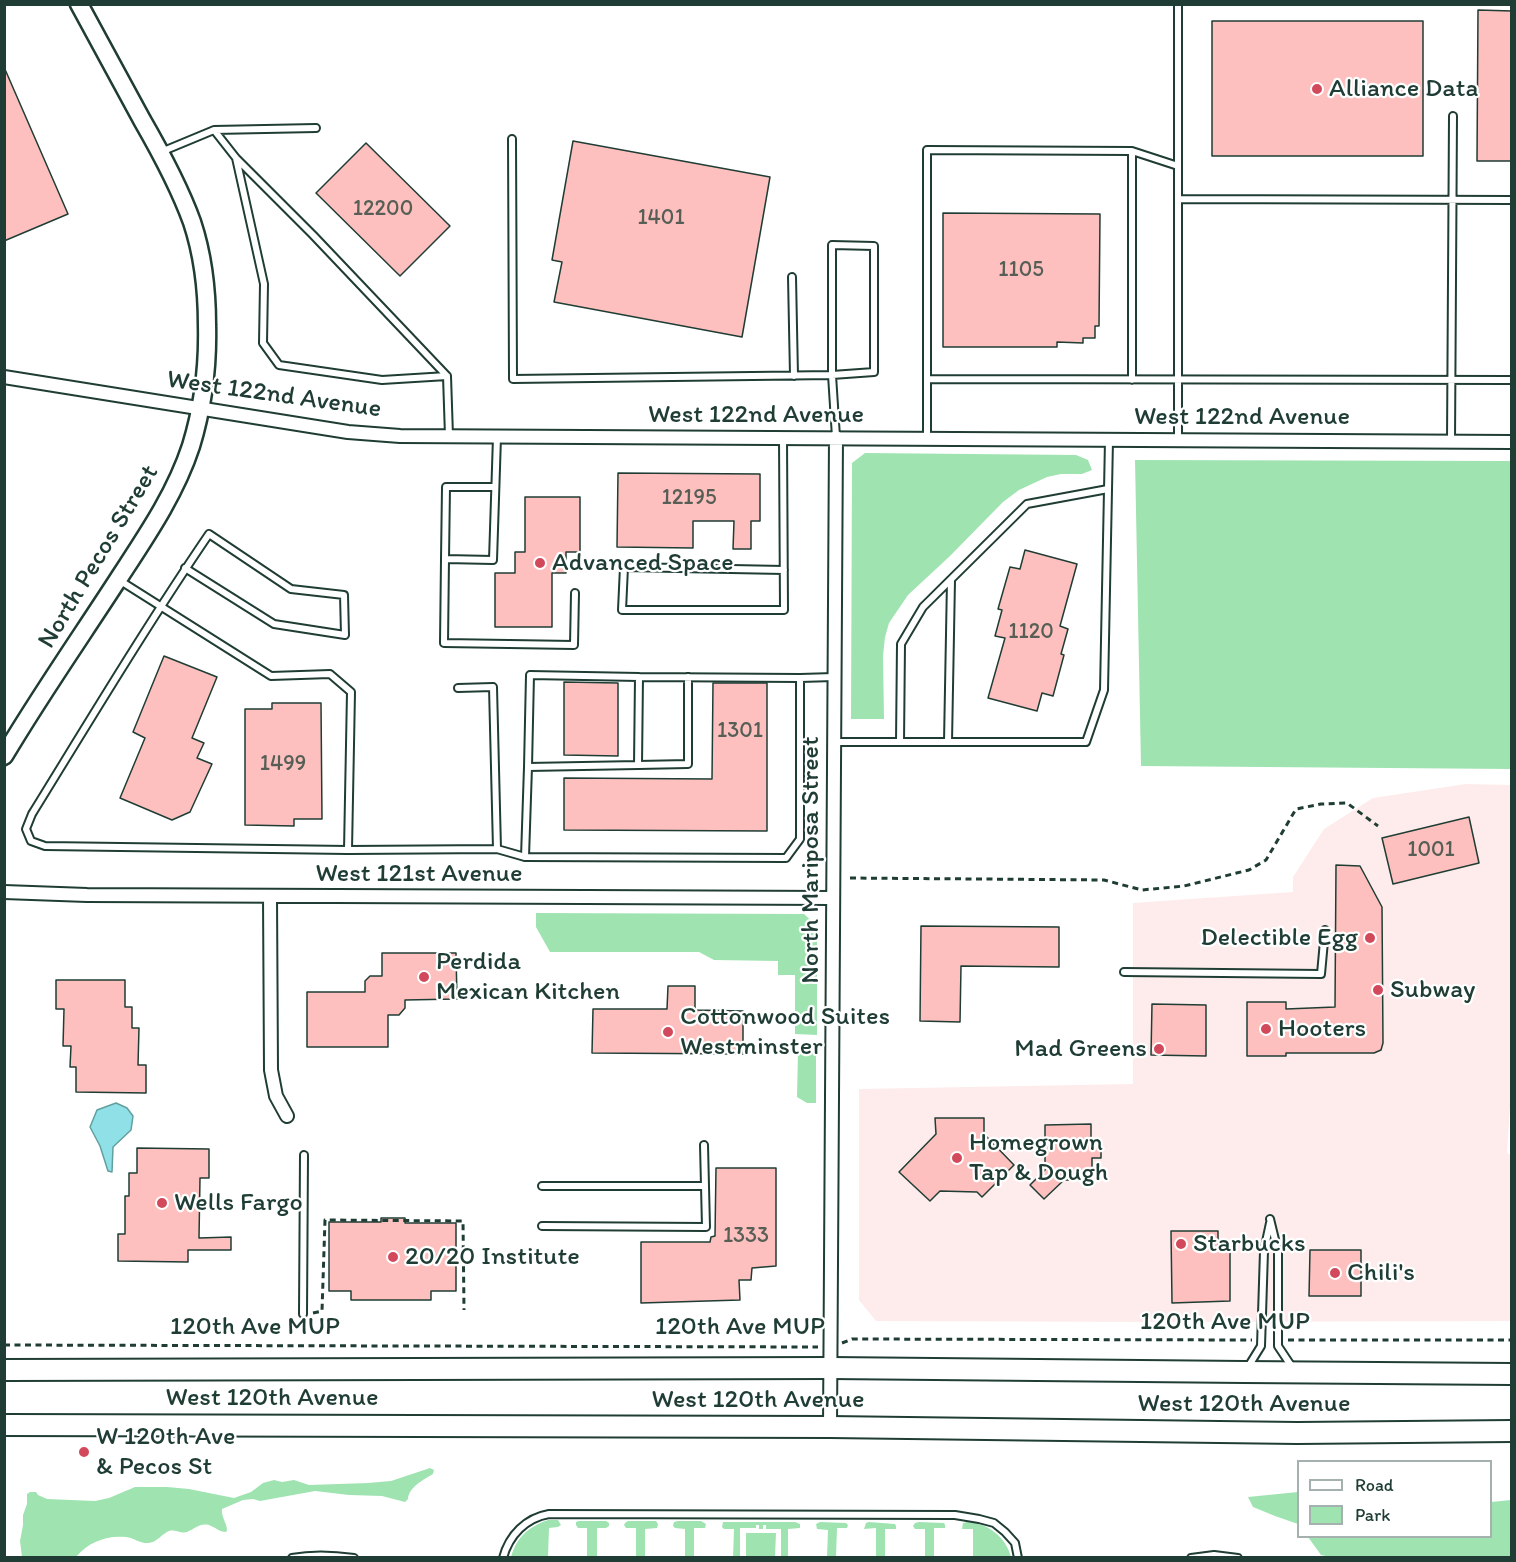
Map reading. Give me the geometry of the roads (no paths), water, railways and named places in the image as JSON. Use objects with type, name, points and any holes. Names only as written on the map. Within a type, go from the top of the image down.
[{"type":"main road","name":"West 120th Avenue","points":[[4,1370],[831,1368],[1512,1374]]},
{"type":"main road","name":"West 120th Avenue","points":[[4,1425],[830,1427],[1297,1433],[1508,1432]]},
{"type":"street","name":"North Pecos Street","points":[[4,756],[152,528],[169,498],[191,447],[201,408],[208,345],[207,297],[202,263],[184,201],[173,176],[79,4]]},
{"type":"street","name":"West 122nd Avenue","points":[[4,377],[348,432],[399,436],[1512,442]]},
{"type":"street","name":"North Mariposa Street","points":[[830,1427],[836,437]]},
{"type":"street","name":"West 121st Avenue","points":[[4,892],[87,896],[833,898]]},
{"type":"street","points":[[270,896],[271,1070],[276,1096],[287,1116]]},
{"type":"lane","points":[[1178,4],[1178,440]]},
{"type":"lane","points":[[1451,441],[1453,116]]},
{"type":"lane","points":[[160,152],[214,130],[316,128]]},
{"type":"lane","points":[[214,130],[236,158],[447,376],[449,436]]},
{"type":"lane","points":[[512,139],[513,379],[794,376],[832,375],[874,372],[874,246],[832,245],[832,375],[836,437]]},
{"type":"lane","points":[[927,438],[927,150],[1132,151],[1178,166]]},
{"type":"lane","points":[[1132,151],[1132,380]]},
{"type":"lane","points":[[236,158],[264,284],[263,343],[279,365],[382,380],[447,376]]},
{"type":"lane","points":[[1178,199],[1512,200]]},
{"type":"lane","points":[[792,277],[794,376]]},
{"type":"lane","points":[[927,379],[1512,380]]},
{"type":"lane","points":[[445,559],[493,560],[496,436]]},
{"type":"lane","points":[[783,437],[784,570],[784,610],[622,610],[624,567],[784,570]]},
{"type":"lane","points":[[834,742],[1086,742],[1104,690],[1109,439]]},
{"type":"lane","points":[[495,487],[446,487],[444,643],[574,645],[575,593]]},
{"type":"lane","points":[[900,742],[901,644],[923,607],[1027,504],[1108,489]]},
{"type":"lane","points":[[185,568],[274,624],[345,634],[344,595],[291,589],[209,534],[185,568],[160,606],[32,814],[26,829],[30,841],[45,846],[348,850],[497,849],[525,857],[786,858],[800,839],[800,678]]},
{"type":"lane","points":[[118,579],[271,676],[330,674],[351,692],[348,850]]},
{"type":"lane","points":[[948,742],[951,580]]},
{"type":"lane","points":[[525,857],[530,675],[834,677]]},
{"type":"lane","points":[[638,765],[639,677]]},
{"type":"lane","points":[[528,767],[688,764],[688,677]]},
{"type":"lane","points":[[458,688],[493,687],[497,849]]},
{"type":"lane","points":[[1124,972],[1321,974],[1325,930]]},
{"type":"lane","points":[[542,1226],[706,1227],[704,1144]]},
{"type":"lane","points":[[303,1314],[304,1155]]},
{"type":"lane","points":[[543,1186],[705,1186]]},
{"type":"lane","points":[[1244,1372],[1261,1346],[1264,1251],[1270,1219],[1278,1252],[1278,1346],[1296,1373]]},
{"type":"lane","points":[[503,1557],[509,1542],[520,1528],[532,1519],[549,1514],[955,1515],[994,1523],[1015,1543],[1018,1557]]},
{"type":"lane","points":[[292,1557],[334,1555],[354,1557]]},
{"type":"lane","points":[[1191,1557],[1214,1555],[1238,1557]]},
{"type":"water","points":[[116,1103],[127,1108],[133,1116],[131,1130],[113,1147],[112,1172],[108,1171],[100,1146],[90,1127],[97,1110]]},
{"type":"place","name":"Alliance Data","points":[[1317,89]]},
{"type":"place","name":"Advanced Space","points":[[540,563]]},
{"type":"place","name":"Delectible Egg","points":[[1370,938]]},
{"type":"place","name":"Perdida Mexican Kitchen","points":[[424,977]]},
{"type":"place","name":"Subway","points":[[1378,990]]},
{"type":"place","name":"Hooters","points":[[1266,1029]]},
{"type":"place","name":"Cottonwood Suites Westminster","points":[[668,1032]]},
{"type":"place","name":"Mad Greens","points":[[1159,1049]]},
{"type":"place","name":"Homegrown Tap & Dough","points":[[957,1158]]},
{"type":"place","name":"Wells Fargo","points":[[162,1203]]},
{"type":"place","name":"Starbucks","points":[[1181,1244]]},
{"type":"place","name":"20/20 Institute","points":[[393,1257]]},
{"type":"place","name":"Chili's","points":[[1335,1273]]},
{"type":"place","name":"W 120th Ave & Pecos St","points":[[84,1452]]}]
